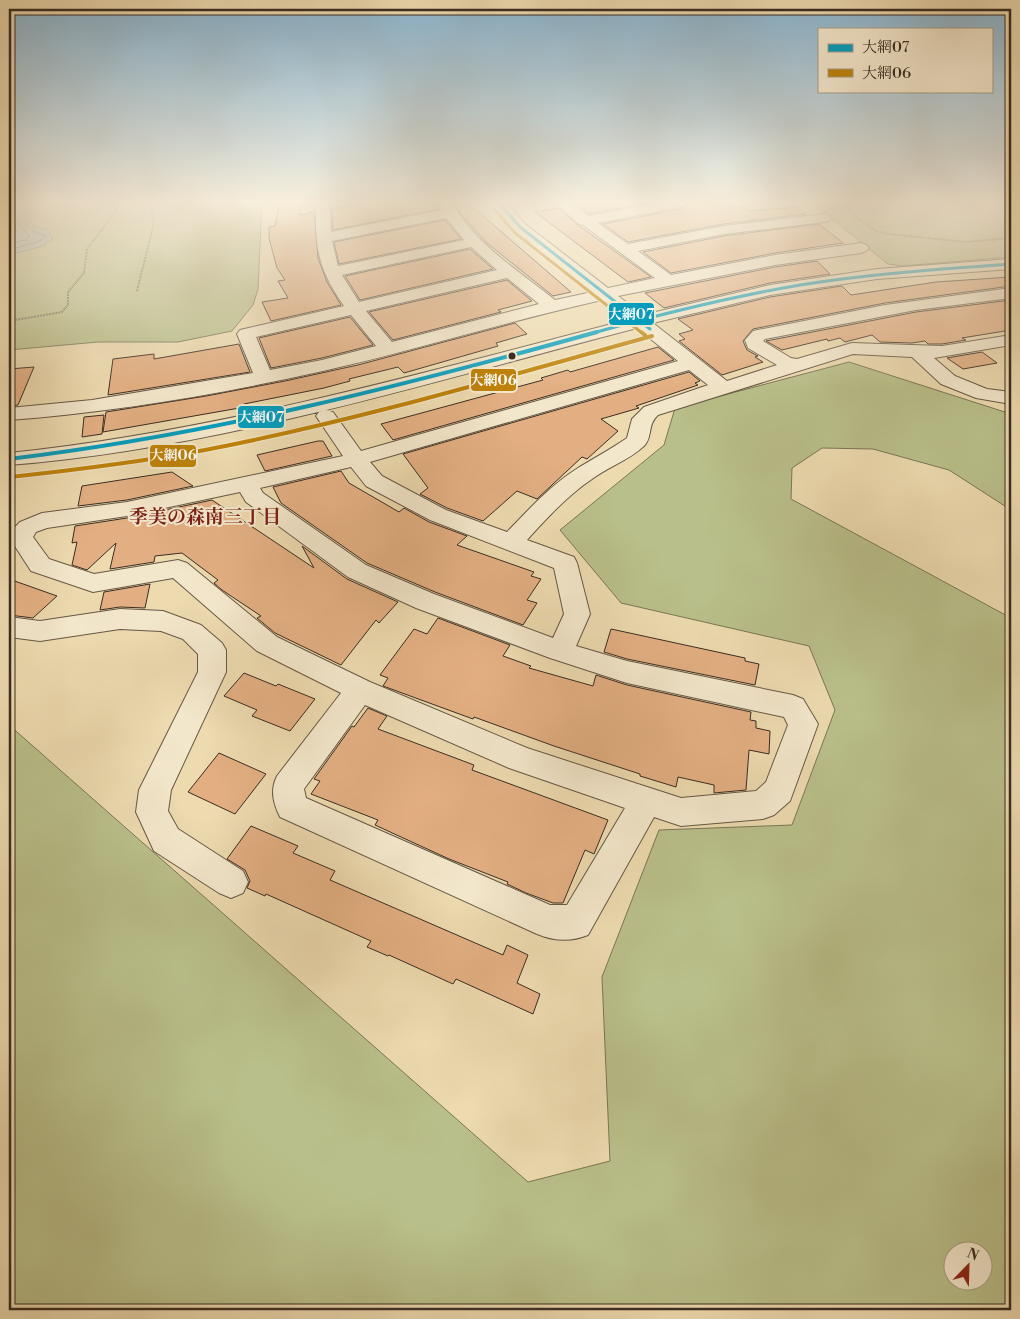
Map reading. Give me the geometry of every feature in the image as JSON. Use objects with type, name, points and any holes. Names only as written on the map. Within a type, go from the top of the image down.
[{"type":"street","points":[[331,265],[343,293],[388,348]]},
{"type":"street","points":[[334,272],[369,265]]},
{"type":"street","points":[[502,265],[552,306]]},
{"type":"street","points":[[568,265],[720,385],[714,391]]},
{"type":"street","points":[[646,265],[668,280]]},
{"type":"street","points":[[9,414],[157,397],[323,365],[552,306],[668,280],[751,265]]},
{"type":"street","points":[[881,265],[929,302]]},
{"type":"street","points":[[9,459],[114,445],[209,429],[301,410],[645,325],[879,280],[893,274],[1004,265]]},
{"type":"street","points":[[264,376],[246,334],[511,272]]},
{"type":"street","points":[[798,365],[786,363],[754,344],[754,340],[759,335],[854,315],[929,302],[1011,293]]},
{"type":"street","points":[[9,470],[160,450],[232,437],[326,416],[645,325]]},
{"type":"street","points":[[510,543],[549,502],[585,473],[616,456],[637,441],[642,419],[651,411],[852,348],[942,352],[1011,340]]},
{"type":"street","points":[[917,352],[948,380],[983,394],[1011,398]]},
{"type":"street","points":[[247,484],[254,497],[357,572],[425,601],[560,651],[627,672],[792,707],[804,724],[779,791],[763,805],[682,812],[646,802],[520,759],[360,690],[267,644],[178,569],[93,583],[40,565],[20,536],[28,527],[42,521],[127,509],[356,459],[692,363]]},
{"type":"street","points":[[326,416],[374,481],[438,515],[565,563],[577,614],[560,651]]},
{"type":"street","points":[[9,627],[40,631],[120,619],[162,621],[192,632],[212,650],[212,672],[155,790],[152,812],[166,840],[231,882]]},
{"type":"street","points":[[360,690],[288,786],[291,807],[549,922],[576,923],[646,802]]},
{"type":"path","points":[[9,321],[62,312],[68,305],[68,292],[84,272],[85,265]]},
{"type":"path","points":[[137,291],[144,265]]},
{"type":"green space","points":[[9,265],[259,265],[258,289],[253,305],[232,331],[178,342],[98,342],[9,350]]},
{"type":"green space","points":[[892,265],[920,265],[902,266]]},
{"type":"green space","points":[[849,362],[1011,414],[1011,510],[949,470],[873,449],[822,448],[792,468],[791,499],[1011,618],[1011,1310],[9,1310],[9,725],[528,1182],[610,1161],[602,977],[659,830],[792,825],[835,710],[809,646],[621,603],[560,530],[664,445],[675,408]]},
{"type":"building","points":[[276,265],[320,265],[327,282],[341,305],[271,321],[262,302],[288,298],[278,281],[285,280]]},
{"type":"building","points":[[398,265],[488,265],[493,269],[360,300],[345,276]]},
{"type":"building","points":[[514,265],[539,265],[571,292],[553,296]]},
{"type":"building","points":[[605,265],[634,265],[651,277],[628,282]]},
{"type":"building","points":[[660,265],[715,265],[671,273]]},
{"type":"building","points":[[792,265],[821,265],[830,274],[770,283],[664,308],[645,293]]},
{"type":"building","points":[[1011,277],[1011,286],[885,303],[753,329],[743,341],[747,350],[758,356],[755,357],[763,362],[722,375],[679,341],[685,339],[679,334],[693,330],[678,319],[770,297],[842,286],[851,295],[936,282]]},
{"type":"building","points":[[507,280],[532,301],[498,310],[501,312],[393,340],[369,312]]},
{"type":"building","points":[[1011,300],[1011,330],[962,338],[966,340],[942,344],[928,344],[925,341],[912,343],[880,342],[872,335],[845,342],[840,338],[828,341],[827,339],[782,350],[766,341],[916,312]]},
{"type":"building","points":[[350,317],[373,345],[271,368],[259,338]]},
{"type":"building","points":[[515,323],[527,334],[496,343],[498,346],[404,373],[398,367],[349,379],[350,381],[324,388],[244,404],[245,407],[103,432],[106,412],[285,381],[358,365]]},
{"type":"building","points":[[239,344],[250,372],[108,395],[113,359],[154,354],[154,359]]},
{"type":"building","points":[[658,347],[674,360],[393,440],[381,424],[543,380],[541,378],[568,370],[570,372]]},
{"type":"building","points":[[982,352],[997,363],[963,369],[947,358]]},
{"type":"building","points":[[34,367],[18,405],[9,406],[9,369]]},
{"type":"building","points":[[689,372],[700,381],[695,383],[698,385],[636,406],[639,408],[601,419],[618,431],[587,459],[582,457],[537,499],[517,491],[483,521],[447,508],[420,494],[428,488],[403,454]]},
{"type":"building","points":[[104,415],[102,434],[82,437],[84,417]]},
{"type":"building","points":[[323,441],[332,456],[265,471],[257,455]]},
{"type":"building","points":[[341,471],[349,483],[399,512],[404,508],[429,522],[467,536],[457,545],[534,572],[531,576],[541,579],[527,600],[537,603],[523,625],[435,592],[367,563],[281,503],[273,487]]},
{"type":"building","points":[[172,472],[193,486],[127,500],[78,506],[82,486]]},
{"type":"building","points":[[212,500],[314,568],[302,546],[347,579],[398,602],[379,623],[376,620],[341,665],[275,633],[257,618],[261,616],[222,590],[214,583],[218,580],[182,553],[155,556],[154,562],[110,569],[116,543],[87,570],[72,565],[77,542],[72,543],[75,526],[127,518]]},
{"type":"building","points":[[9,579],[57,596],[33,618],[9,615]]},
{"type":"building","points":[[150,584],[145,608],[120,607],[100,610],[104,592]]},
{"type":"building","points":[[438,618],[510,645],[503,656],[531,666],[529,668],[593,686],[596,675],[627,685],[751,712],[750,720],[756,721],[756,728],[770,731],[769,754],[749,750],[746,790],[714,793],[714,785],[678,777],[676,787],[474,717],[473,719],[383,686],[388,678],[380,675],[414,629],[427,634]]},
{"type":"building","points":[[611,629],[745,658],[745,661],[759,664],[755,685],[627,659],[604,652]]},
{"type":"building","points":[[244,673],[315,699],[290,731],[252,716],[257,710],[224,696]]},
{"type":"building","points":[[368,708],[387,716],[378,729],[474,765],[472,770],[608,820],[594,854],[585,850],[563,903],[553,903],[526,893],[507,884],[508,882],[449,859],[375,825],[378,820],[311,794],[320,781],[314,779],[352,726],[354,727]]},
{"type":"building","points":[[219,753],[266,774],[235,814],[188,792]]},
{"type":"building","points":[[251,826],[298,846],[293,853],[335,871],[330,880],[503,955],[507,945],[528,955],[517,983],[540,994],[533,1014],[456,979],[453,984],[367,947],[371,941],[266,894],[265,896],[247,888],[250,881],[245,870],[227,859]]},
{"type":"transit line","name":"大網06","points":[[555,265],[645,335]]},
{"type":"transit line","name":"大網07","points":[[568,265],[650,329]]},
{"type":"transit line","name":"大網07","points":[[9,459],[135,442],[260,418],[445,373],[605,329],[738,296],[861,277],[1004,265]]},
{"type":"transit line","name":"大網06","points":[[10,477],[150,459],[206,450],[287,433],[444,393],[652,336]]},
{"type":"district","name":"季美の森南三丁目","points":[[205,516]]}]
